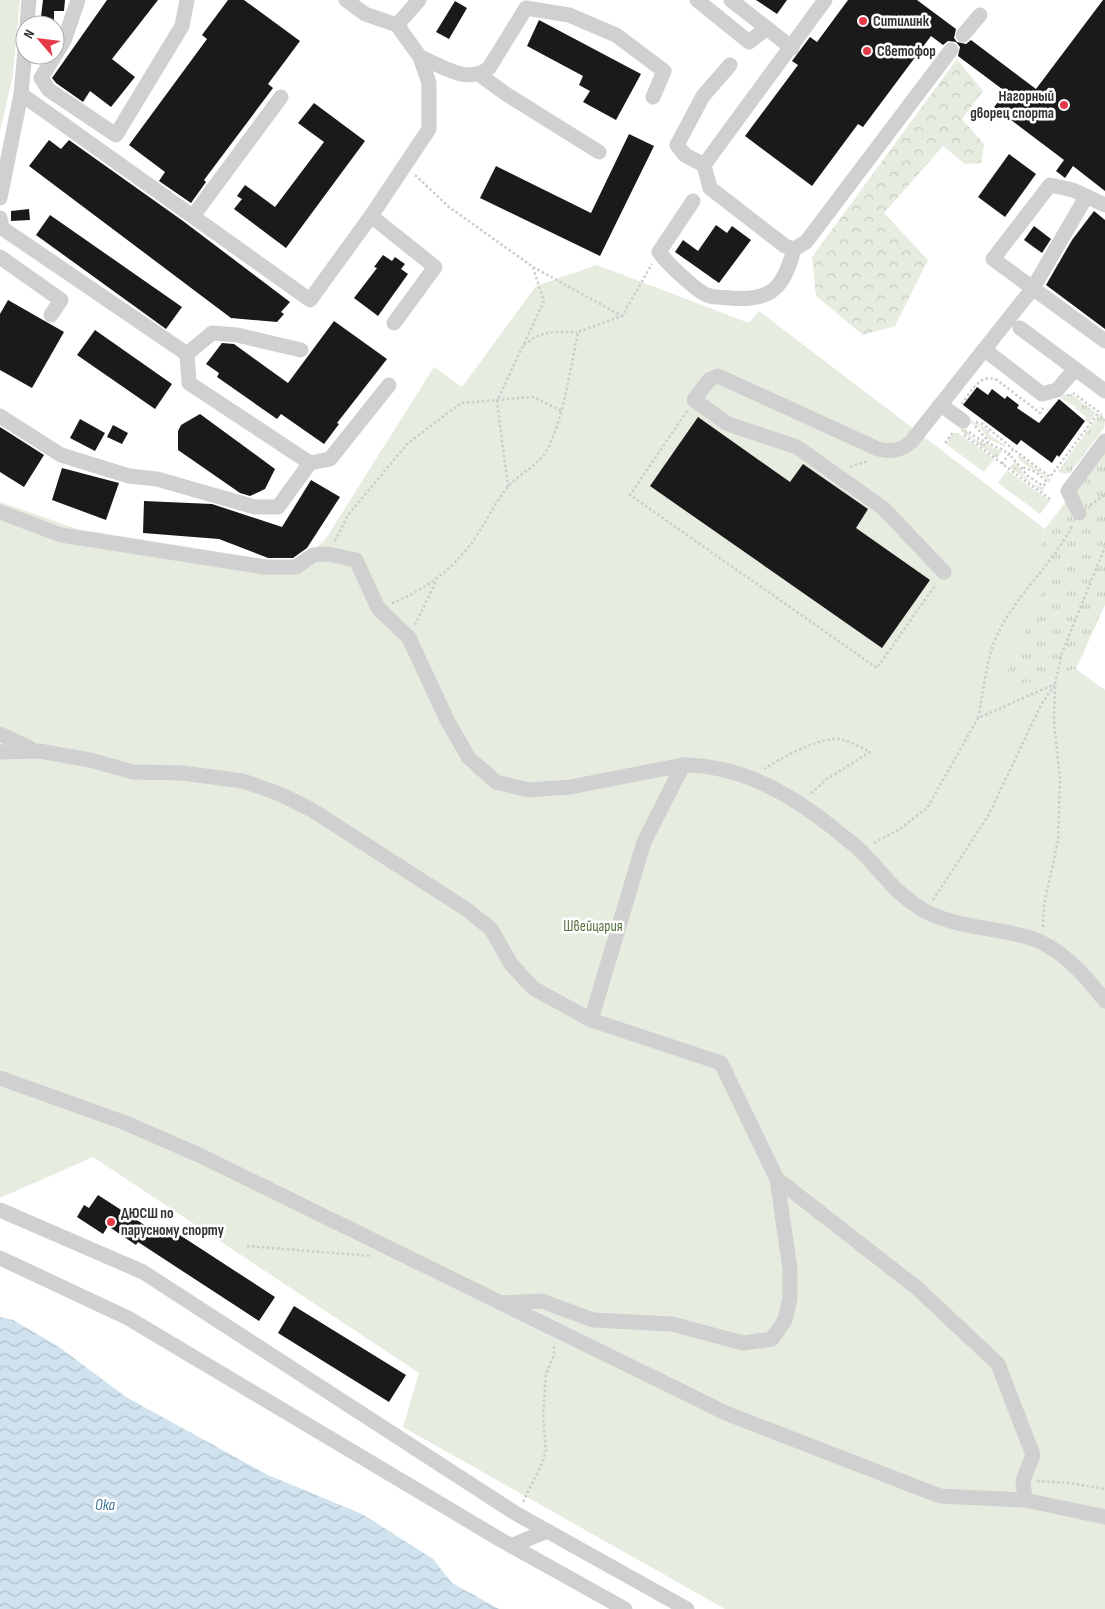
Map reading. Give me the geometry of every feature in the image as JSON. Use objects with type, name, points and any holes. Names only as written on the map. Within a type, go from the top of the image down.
[{"type":"lane","points":[[28,15],[29,0]]},
{"type":"lane","points":[[78,0],[64,40],[41,78],[49,90],[116,135],[182,26],[187,0]]},
{"type":"lane","points":[[21,94],[310,300],[371,216],[429,129],[429,83],[420,57],[397,25],[365,14],[346,0]]},
{"type":"lane","points":[[397,25],[419,0]]},
{"type":"lane","points":[[697,0],[749,42],[767,28]]},
{"type":"lane","points":[[731,0],[792,48]]},
{"type":"lane","points":[[704,165],[792,48],[825,0]]},
{"type":"lane","points":[[480,75],[489,68],[526,8],[570,15],[616,35],[664,71],[653,97]]},
{"type":"lane","points":[[963,35],[980,15]]},
{"type":"lane","points":[[694,201],[659,252],[669,265],[707,296],[746,300],[768,295],[787,274],[794,249],[806,242],[951,50]]},
{"type":"lane","points":[[420,57],[462,75],[480,75],[506,94],[599,152]]},
{"type":"lane","points":[[0,198],[21,94],[24,65]]},
{"type":"lane","points":[[704,165],[685,156],[677,145],[703,96],[730,65]]},
{"type":"lane","points":[[193,216],[281,97]]},
{"type":"lane","points":[[704,165],[710,188],[785,246],[794,249]]},
{"type":"lane","points":[[1105,205],[1073,190],[1046,181],[993,259],[1105,341]]},
{"type":"lane","points":[[944,572],[883,508],[797,447],[728,424],[694,400],[709,380],[718,376],[878,449],[889,451],[903,449],[941,405],[1033,288],[1086,196]]},
{"type":"lane","points":[[371,216],[435,267],[394,323]]},
{"type":"lane","points":[[1,227],[187,354]]},
{"type":"lane","points":[[0,257],[62,300],[51,315]]},
{"type":"lane","points":[[1020,328],[1105,391]]},
{"type":"lane","points":[[187,354],[212,333],[237,335],[301,350]]},
{"type":"lane","points":[[985,350],[1042,394],[1057,390],[1075,369]]},
{"type":"lane","points":[[187,354],[189,383],[310,463]]},
{"type":"lane","points":[[0,416],[61,456],[129,476],[157,479],[255,507],[278,507],[310,463],[330,459],[389,385]]},
{"type":"lane","points":[[941,405],[967,421]]},
{"type":"lane","points":[[1078,513],[1068,491],[1105,441]]},
{"type":"lane","points":[[0,512],[61,534],[264,567],[296,567],[313,555],[328,554],[356,560],[378,608],[409,638],[448,722],[469,758],[496,782],[529,790],[562,788],[683,765],[702,765],[752,778],[801,803],[861,851],[890,886],[926,911],[971,927],[1028,937],[1061,953],[1105,1001]]},
{"type":"lane","points":[[0,734],[13,742],[39,751],[90,760],[133,772],[182,773],[243,781],[280,794],[312,810],[466,909],[491,929],[511,964],[532,988],[591,1020],[721,1063],[777,1179],[790,1269],[790,1298],[785,1320],[772,1339],[743,1343],[672,1324],[593,1320],[542,1301],[501,1303]]},
{"type":"lane","points":[[0,752],[39,751]]},
{"type":"lane","points":[[591,1020],[644,842],[683,765]]},
{"type":"lane","points":[[0,1078],[122,1122],[197,1154],[728,1414],[940,1496],[1025,1500],[1105,1517]]},
{"type":"lane","points":[[777,1179],[917,1288],[998,1364],[1033,1455],[1024,1480],[1025,1500]]},
{"type":"lane","points":[[0,1210],[143,1272],[517,1515],[687,1609]]},
{"type":"lane","points":[[0,1258],[128,1318],[511,1546],[625,1609]]},
{"type":"lane","points":[[511,1546],[547,1532]]},
{"type":"path","points":[[405,165],[449,207],[533,267],[622,316]]},
{"type":"path","points":[[523,346],[536,335],[550,332],[578,332],[622,316],[659,252]]},
{"type":"path","points":[[508,487],[497,401],[544,301],[533,267]]},
{"type":"path","points":[[378,608],[416,594],[437,580],[470,545],[508,487],[539,463],[549,446],[562,411],[578,332]]},
{"type":"path","points":[[1022,467],[1041,475],[1046,481],[1045,484],[1043,486],[1034,482],[1009,454],[989,442],[976,438],[960,406],[979,382],[989,378],[997,380],[1040,413],[1046,405]]},
{"type":"path","points":[[967,421],[983,424],[1050,477],[1099,412],[1070,392]]},
{"type":"path","points":[[328,554],[348,514],[408,443],[461,403],[533,397],[562,411]]},
{"type":"path","points":[[694,400],[630,495],[876,668],[944,572]]},
{"type":"path","points":[[967,421],[982,432],[989,442]]},
{"type":"path","points":[[945,443],[953,432],[958,432],[1051,500]]},
{"type":"path","points":[[1002,464],[1013,449]]},
{"type":"path","points":[[846,468],[874,459]]},
{"type":"path","points":[[861,851],[900,829],[927,808],[978,718],[994,641],[1033,578],[1064,541],[1078,513],[1105,495]]},
{"type":"path","points":[[1042,944],[1044,905],[1058,841],[1060,779],[1054,721],[1055,684],[1062,653],[1105,547]]},
{"type":"path","points":[[409,638],[437,580]]},
{"type":"path","points":[[978,718],[1055,684]]},
{"type":"path","points":[[926,911],[988,816],[1042,703],[1055,684]]},
{"type":"path","points":[[752,778],[786,755],[834,739],[854,743],[870,752],[827,779],[801,803]]},
{"type":"path","points":[[247,1246],[374,1256]]},
{"type":"path","points":[[517,1515],[543,1461],[546,1450],[543,1415],[546,1374],[554,1347],[553,1329]]},
{"type":"path","points":[[1024,1480],[1070,1483],[1105,1489]]},
{"type":"green space","points":[[0,0],[20,0],[19,15],[15,15],[13,74],[0,132]]},
{"type":"green space","points":[[957,59],[983,91],[962,119],[984,144],[981,163],[965,164],[943,146],[884,213],[928,260],[895,326],[863,335],[816,296],[812,257]]},
{"type":"green space","name":"Швейцария","points":[[597,265],[749,323],[759,311],[1045,529],[1038,558],[1053,567],[999,690],[1076,669],[1105,690],[1105,1609],[725,1609],[403,1427],[419,1373],[93,1157],[0,1198],[0,502],[77,529],[295,564],[325,540],[434,367],[462,387],[536,286]]},
{"type":"green space","points":[[1065,394],[1071,394],[1096,413],[1089,423],[1076,407],[1060,398]]},
{"type":"green space","points":[[1101,412],[1105,420],[1104,428],[1070,473],[1063,474],[1058,471]]},
{"type":"green space","points":[[969,419],[990,431],[989,434],[1006,446],[988,439],[980,427],[967,422]]},
{"type":"green space","points":[[963,426],[972,438],[1002,451],[997,458],[960,430]]},
{"type":"green space","points":[[953,433],[958,433],[994,459],[984,472],[946,444]]},
{"type":"green space","points":[[1105,449],[1105,605],[1076,669],[998,691],[1053,567],[1038,558],[1045,529]]},
{"type":"green space","points":[[1019,455],[1051,480],[1048,484],[1047,479],[1043,475],[1017,457]]},
{"type":"green space","points":[[1015,462],[1031,482],[1040,487],[1046,487],[1042,491],[1010,467]]},
{"type":"green space","points":[[1007,470],[1050,501],[1040,514],[998,483]]},
{"type":"water","name":"Ока","points":[[0,1317],[13,1320],[59,1347],[126,1397],[268,1475],[362,1514],[433,1559],[452,1583],[499,1609],[0,1609]]},
{"type":"building","points":[[43,0],[65,0],[64,11],[54,11],[54,15],[41,15]]},
{"type":"building","points":[[107,0],[158,0],[112,59],[135,77],[111,107],[90,91],[83,102],[56,83],[52,78],[61,65],[65,65],[65,60]]},
{"type":"building","points":[[228,0],[244,0],[300,41],[268,84],[273,88],[204,180],[206,182],[191,203],[159,181],[165,172],[129,145],[207,39],[202,35]]},
{"type":"building","points":[[756,0],[787,0],[777,14]]},
{"type":"building","points":[[848,0],[917,0],[956,29],[954,38],[957,42],[966,44],[971,40],[1036,89],[1103,0],[1105,0],[1105,191],[1073,166],[1065,178],[1056,171],[1064,160],[994,107],[1006,92],[958,56],[960,47],[956,42],[948,41],[943,45],[931,36],[863,127],[858,124],[812,186],[745,136],[798,65],[792,61],[810,37],[817,42]]},
{"type":"building","points":[[455,1],[467,8],[449,39],[436,32]]},
{"type":"building","points":[[539,20],[641,74],[616,120],[583,102],[590,91],[579,85],[583,76],[527,46]]},
{"type":"building","points":[[314,103],[365,141],[286,248],[234,209],[242,199],[237,196],[245,185],[275,207],[324,142],[298,123]]},
{"type":"building","points":[[629,134],[654,146],[600,256],[480,198],[496,166],[591,213]]},
{"type":"building","points":[[49,140],[61,149],[69,140],[183,221],[290,302],[281,312],[284,314],[277,322],[231,318],[29,166]]},
{"type":"building","points":[[1009,154],[1036,174],[1005,217],[978,197]]},
{"type":"building","points":[[29,209],[30,220],[11,221],[11,211]]},
{"type":"building","points":[[1094,211],[1105,220],[1105,329],[1046,285],[1072,240]]},
{"type":"building","points":[[50,215],[182,307],[166,329],[36,235]]},
{"type":"building","points":[[716,225],[727,233],[732,226],[751,240],[719,283],[675,252],[683,240],[698,251]]},
{"type":"building","points":[[1034,226],[1051,239],[1042,253],[1024,240]]},
{"type":"building","points":[[383,255],[392,261],[395,257],[405,264],[401,269],[408,274],[378,316],[354,298],[377,268],[374,267]]},
{"type":"building","points":[[8,300],[64,332],[32,388],[0,370],[0,314]]},
{"type":"building","points":[[334,321],[387,359],[337,423],[339,424],[324,444],[281,414],[277,419],[217,377],[219,373],[206,364],[222,343],[234,344],[288,383]]},
{"type":"building","points":[[95,330],[172,384],[155,409],[77,355]]},
{"type":"building","points":[[977,387],[988,395],[992,389],[1005,399],[1007,396],[1019,405],[1017,408],[1039,423],[1059,399],[1085,421],[1059,457],[1057,455],[1052,463],[1021,440],[1017,445],[963,405]]},
{"type":"building","points":[[200,414],[275,469],[265,489],[250,496],[240,493],[178,450],[178,431],[181,425]]},
{"type":"building","points":[[698,417],[790,482],[803,464],[868,509],[856,528],[930,580],[882,648],[650,486]]},
{"type":"building","points":[[80,419],[105,433],[95,451],[70,438]]},
{"type":"building","points":[[113,425],[128,433],[122,444],[107,437]]},
{"type":"building","points":[[0,427],[44,455],[24,487],[0,472]]},
{"type":"building","points":[[62,468],[119,483],[106,520],[52,500]]},
{"type":"building","points":[[311,480],[340,497],[307,548],[293,558],[268,558],[219,539],[143,533],[144,501],[212,504],[282,527]]},
{"type":"building","points":[[98,1195],[160,1235],[166,1226],[275,1297],[259,1321],[138,1242],[136,1245],[108,1226],[103,1234],[77,1217],[84,1205],[89,1208]]},
{"type":"building","points":[[294,1306],[406,1375],[389,1402],[278,1333]]},
{"type":"place","name":"Ситилинк","points":[[863,21]]},
{"type":"place","name":"Светофор","points":[[867,51]]},
{"type":"place","name":"Нагорный дворец спорта","points":[[1064,105]]},
{"type":"place","name":"ДЮСШ по парусному спорту","points":[[111,1222]]}]
